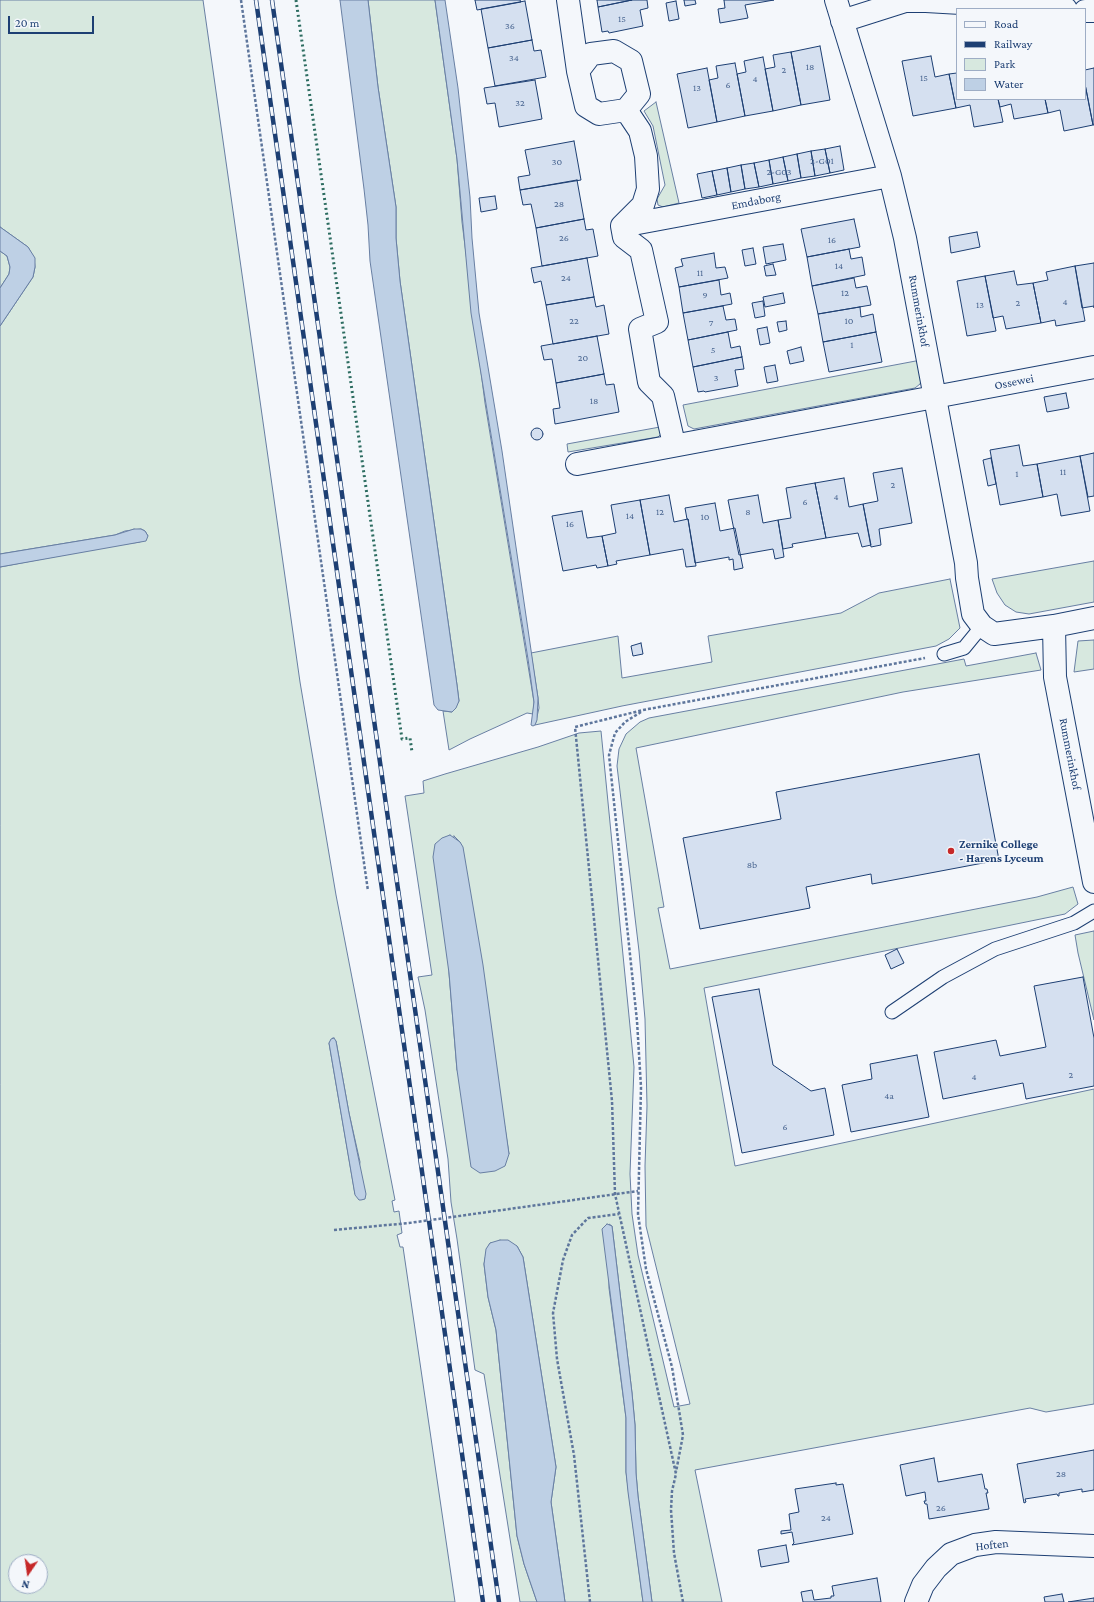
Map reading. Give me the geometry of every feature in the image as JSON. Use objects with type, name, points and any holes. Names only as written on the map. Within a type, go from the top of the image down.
[{"type":"street","points":[[568,0],[578,71],[586,106],[599,114],[626,110],[639,94],[631,61],[614,51],[591,54],[578,71]]},
{"type":"street","name":"Rummerinkhof","points":[[836,0],[890,176],[905,238],[966,563],[973,614],[982,626]]},
{"type":"street","points":[[842,20],[905,1],[1048,8]]},
{"type":"street","points":[[626,110],[640,131],[646,156],[648,188],[643,205],[622,226],[624,237],[641,250],[657,322],[640,329],[649,382],[663,396],[674,444]]},
{"type":"street","name":"Emdaborg","points":[[622,226],[890,176]]},
{"type":"street","name":"Ossewei","points":[[934,396],[1094,366]]},
{"type":"street","points":[[577,464],[674,444],[934,396]]},
{"type":"street","points":[[982,626],[994,634],[1054,626],[1094,618]]},
{"type":"street","name":"Rummerinkhof","points":[[1054,626],[1055,677],[1094,882]]},
{"type":"street","name":"Hoften","points":[[916,1602],[923,1586],[936,1568],[951,1554],[975,1545],[996,1542],[1094,1546]]},
{"type":"lane","points":[[944,654],[964,648],[982,626]]},
{"type":"lane","points":[[892,1012],[943,977],[995,949],[1074,923],[1094,911]]},
{"type":"path","points":[[241,0],[368,891]]},
{"type":"path","points":[[676,1474],[615,1194],[612,1101],[575,727],[643,710],[944,654]]},
{"type":"path","points":[[643,710],[625,722],[615,733],[609,755],[638,1028],[641,1087],[638,1214],[646,1269],[672,1367],[683,1435],[672,1491],[671,1510],[674,1553],[683,1602]]},
{"type":"path","points":[[334,1230],[409,1223],[638,1191]]},
{"type":"path","points":[[590,1602],[574,1455],[557,1359],[553,1313],[563,1260],[572,1235],[588,1218],[619,1214]]},
{"type":"green space","points":[[0,0],[203,0],[300,682],[336,895],[395,1200],[392,1201],[394,1212],[399,1211],[402,1233],[397,1235],[400,1247],[403,1247],[455,1602],[0,1602],[0,567],[140,542],[148,536],[145,531],[141,529],[125,531],[115,535],[0,554],[0,326],[33,277],[35,267],[34,258],[28,247],[0,227]],"holes":[[[333,1038],[336,1041],[349,1113],[360,1162],[355,1194],[329,1043]]]},
{"type":"green space","points":[[368,0],[435,0],[457,159],[462,222],[485,403],[534,702],[533,714],[527,713],[449,750],[443,711],[452,712],[459,701],[400,281],[396,238],[396,207],[378,87]]},
{"type":"green space","points":[[656,102],[679,203],[663,207],[658,205],[657,199],[665,185],[653,126],[644,111]]},
{"type":"green space","points":[[0,251],[7,256],[10,267],[9,274],[0,288]]},
{"type":"green space","points":[[921,360],[922,380],[915,388],[694,429],[688,426],[683,405]]},
{"type":"green space","points":[[660,427],[661,434],[658,437],[568,452],[567,444]]},
{"type":"green space","points":[[1094,561],[1094,602],[1029,614],[1016,612],[1005,605],[997,593],[992,579]]},
{"type":"green space","points":[[950,579],[960,628],[949,639],[936,646],[622,706],[535,725],[539,708],[531,653],[618,636],[622,678],[712,662],[708,636],[841,613],[879,593]]},
{"type":"green space","points":[[1094,640],[1094,669],[1074,672],[1078,641]]},
{"type":"green space","points":[[1036,653],[1041,670],[903,692],[636,748],[664,907],[658,908],[670,969],[1037,897],[1073,887],[1078,904],[1065,914],[704,988],[735,1166],[1094,1089],[1094,1404],[1046,1412],[1030,1408],[695,1470],[722,1602],[652,1602],[638,1496],[632,1393],[612,1226],[609,1224],[609,1288],[626,1418],[626,1472],[643,1602],[565,1602],[551,1502],[556,1467],[523,1257],[517,1246],[490,1243],[487,1249],[484,1264],[488,1297],[496,1330],[517,1536],[524,1564],[537,1602],[520,1602],[484,1374],[475,1370],[451,1202],[448,1159],[425,1010],[418,977],[432,975],[405,796],[424,793],[423,781],[538,747],[579,733],[601,731],[634,1067],[630,1174],[632,1214],[638,1255],[674,1407],[690,1404],[646,1226],[645,1166],[647,1106],[645,1019],[639,951],[617,766],[619,749],[626,734],[640,722],[649,718],[964,659],[966,666]],"holes":[[[454,836],[460,842],[509,1154],[457,1070],[449,973]]]},
{"type":"green space","points":[[1094,931],[1094,1020],[1075,935]]},
{"type":"water","points":[[340,0],[368,0],[378,87],[396,207],[396,238],[400,281],[459,701],[456,708],[452,712],[438,710],[434,705],[370,261],[364,189]]},
{"type":"water","points":[[435,0],[445,0],[458,88],[470,197],[479,313],[502,451],[538,698],[537,720],[533,726],[531,725],[534,702],[528,659],[471,313],[457,159]]},
{"type":"water","points":[[0,227],[28,247],[35,258],[35,267],[33,277],[0,326],[0,288],[9,274],[10,267],[7,256],[0,251]]},
{"type":"water","points":[[134,529],[141,529],[145,531],[148,536],[146,541],[0,567],[0,554],[115,535]]},
{"type":"water","points":[[450,835],[460,842],[463,847],[483,965],[509,1154],[505,1166],[495,1171],[480,1173],[471,1167],[457,1070],[449,973],[433,857],[435,844],[442,838]]},
{"type":"water","points":[[334,1038],[336,1041],[366,1194],[365,1199],[361,1200],[359,1200],[355,1195],[329,1043],[331,1039]]},
{"type":"water","points":[[607,1224],[612,1226],[632,1393],[638,1496],[652,1602],[643,1602],[628,1492],[626,1472],[626,1418],[602,1229]]},
{"type":"water","points":[[500,1240],[508,1240],[517,1246],[523,1257],[556,1467],[551,1502],[565,1602],[537,1602],[524,1564],[517,1536],[496,1330],[488,1297],[484,1264],[486,1249],[490,1243]]},
{"type":"building","points":[[475,0],[520,0],[521,2],[477,10]]},
{"type":"building","points":[[597,0],[632,0],[598,7]]},
{"type":"building","points":[[632,0],[647,0],[648,8],[640,10],[643,26],[609,33],[608,31],[602,32],[598,7]]},
{"type":"building","points":[[684,0],[695,0],[696,4],[685,6]]},
{"type":"building","points":[[724,0],[774,0],[745,5],[748,18],[720,23],[718,9],[725,8]]},
{"type":"building","points":[[525,1],[532,40],[488,48],[481,9]]},
{"type":"building","points":[[676,1],[679,19],[669,21],[666,3]]},
{"type":"building","points":[[532,40],[534,51],[541,50],[546,77],[495,86],[488,48]]},
{"type":"building","points":[[820,46],[830,100],[801,105],[791,52]]},
{"type":"building","points":[[791,52],[801,105],[773,111],[765,69],[775,67],[773,55]]},
{"type":"building","points":[[931,56],[935,77],[949,74],[956,108],[913,116],[902,61]]},
{"type":"building","points":[[763,57],[773,111],[745,116],[737,74],[746,72],[744,61]]},
{"type":"building","points":[[735,63],[745,116],[717,122],[709,80],[718,78],[716,66]]},
{"type":"building","points":[[707,68],[717,122],[688,128],[677,74]]},
{"type":"building","points":[[1094,68],[1094,125],[1086,89],[1086,70]]},
{"type":"building","points":[[956,73],[956,100],[998,100],[1003,122],[974,127],[970,105],[956,108],[949,74]]},
{"type":"building","points":[[535,80],[542,119],[499,127],[495,103],[487,104],[484,88]]},
{"type":"building","points":[[1086,89],[1093,125],[1064,131],[1060,110],[1048,113],[1045,100],[1086,100]]},
{"type":"building","points":[[998,100],[1045,100],[1048,113],[1014,119],[1011,104],[1000,107]]},
{"type":"building","points":[[574,141],[581,180],[520,190],[518,177],[530,175],[525,150]]},
{"type":"building","points":[[840,146],[844,170],[830,173],[825,149]]},
{"type":"building","points":[[825,149],[830,173],[815,176],[811,151]]},
{"type":"building","points":[[811,151],[815,176],[801,178],[797,154]]},
{"type":"building","points":[[797,154],[801,178],[788,181],[783,157]]},
{"type":"building","points":[[783,157],[788,181],[773,184],[769,160]]},
{"type":"building","points":[[769,160],[773,184],[759,187],[754,163]]},
{"type":"building","points":[[754,163],[759,187],[745,189],[741,165]]},
{"type":"building","points":[[741,165],[745,189],[731,192],[727,168]]},
{"type":"building","points":[[727,168],[731,192],[717,195],[712,171]]},
{"type":"building","points":[[712,171],[717,195],[702,198],[697,174]]},
{"type":"building","points":[[577,180],[584,219],[536,228],[531,204],[523,205],[520,190]]},
{"type":"building","points":[[495,196],[497,209],[481,212],[479,198]]},
{"type":"building","points":[[584,219],[586,230],[593,229],[598,256],[542,266],[536,228]]},
{"type":"building","points":[[854,219],[860,247],[807,257],[801,229]]},
{"type":"building","points":[[977,232],[980,247],[951,253],[949,237]]},
{"type":"building","points":[[783,244],[786,260],[766,264],[763,247]]},
{"type":"building","points":[[753,248],[756,264],[745,266],[742,250]]},
{"type":"building","points":[[849,249],[851,259],[862,257],[865,275],[812,286],[807,257]]},
{"type":"building","points":[[714,253],[716,268],[725,267],[728,278],[679,287],[675,268],[683,266],[681,259]]},
{"type":"building","points":[[587,258],[594,297],[546,305],[541,281],[534,283],[531,268]]},
{"type":"building","points":[[1094,263],[1094,306],[1082,308],[1075,266]]},
{"type":"building","points":[[773,264],[776,275],[766,276],[764,266]]},
{"type":"building","points":[[1075,266],[1085,321],[1056,326],[1055,320],[1041,323],[1033,283],[1048,280],[1046,272]]},
{"type":"building","points":[[1014,271],[1017,285],[1033,283],[1041,323],[1006,329],[1003,316],[993,318],[985,276]]},
{"type":"building","points":[[985,276],[996,331],[967,336],[957,281]]},
{"type":"building","points":[[854,278],[856,288],[867,286],[871,305],[818,314],[812,286]]},
{"type":"building","points":[[719,280],[721,295],[730,293],[732,304],[683,313],[679,287]]},
{"type":"building","points":[[783,293],[785,303],[765,307],[763,297]]},
{"type":"building","points":[[594,297],[596,307],[604,305],[609,334],[553,344],[546,305]]},
{"type":"building","points":[[763,301],[765,316],[755,318],[752,303]]},
{"type":"building","points":[[723,306],[726,320],[735,319],[737,330],[688,340],[683,313]]},
{"type":"building","points":[[860,307],[861,317],[873,314],[876,332],[823,342],[818,314]]},
{"type":"building","points":[[786,321],[787,330],[779,332],[777,322]]},
{"type":"building","points":[[767,327],[770,343],[760,345],[757,329]]},
{"type":"building","points":[[728,332],[731,348],[740,346],[742,357],[693,367],[688,340]]},
{"type":"building","points":[[876,332],[882,362],[829,372],[823,342]]},
{"type":"building","points":[[597,336],[604,374],[556,383],[552,359],[544,360],[541,346]]},
{"type":"building","points":[[801,347],[804,361],[790,364],[787,351]]},
{"type":"building","points":[[742,357],[744,369],[735,370],[738,386],[698,392],[693,367]]},
{"type":"building","points":[[775,365],[778,381],[767,383],[764,367]]},
{"type":"building","points":[[604,374],[606,385],[614,384],[619,412],[555,424],[553,409],[560,408],[556,383]]},
{"type":"building","points":[[1066,393],[1069,408],[1047,412],[1044,397]]},
{"type":"building","points":[[535,428],[539,428],[543,434],[539,440],[535,440],[531,436],[531,432]]},
{"type":"building","points":[[1019,445],[1023,466],[1037,464],[1043,497],[1000,505],[990,450]]},
{"type":"building","points":[[1094,453],[1094,496],[1088,497],[1080,456]]},
{"type":"building","points":[[1080,456],[1090,511],[1061,516],[1057,494],[1043,497],[1037,464]]},
{"type":"building","points":[[991,458],[996,484],[988,486],[983,460]]},
{"type":"building","points":[[902,468],[912,523],[879,529],[881,545],[871,547],[863,504],[878,501],[873,473]]},
{"type":"building","points":[[844,478],[849,507],[863,504],[871,545],[862,547],[858,533],[826,538],[815,483]]},
{"type":"building","points":[[815,483],[826,538],[792,544],[793,547],[783,549],[778,520],[791,518],[786,488]]},
{"type":"building","points":[[669,495],[674,522],[688,519],[696,566],[686,567],[683,549],[650,555],[640,500]]},
{"type":"building","points":[[758,495],[763,523],[778,520],[784,557],[775,559],[773,549],[739,555],[728,500]]},
{"type":"building","points":[[640,500],[650,555],[616,561],[617,564],[608,566],[602,536],[616,533],[611,505]]},
{"type":"building","points":[[715,503],[720,531],[735,528],[743,568],[734,570],[733,559],[729,560],[729,557],[695,563],[685,508]]},
{"type":"building","points":[[582,511],[587,538],[602,536],[608,566],[597,568],[596,565],[563,571],[552,516]]},
{"type":"building","points":[[641,643],[643,654],[633,656],[631,646]]},
{"type":"building","points":[[979,754],[999,860],[872,884],[871,874],[806,887],[810,908],[700,929],[683,838],[781,819],[776,792]]},
{"type":"building","points":[[897,949],[904,963],[891,969],[885,955]]},
{"type":"building","points":[[1083,977],[1094,1038],[1094,1086],[1026,1099],[1023,1083],[943,1099],[934,1052],[996,1040],[1000,1056],[1046,1047],[1034,986]]},
{"type":"building","points":[[759,989],[773,1065],[811,1091],[825,1088],[834,1135],[742,1153],[712,997]]},
{"type":"building","points":[[917,1055],[929,1117],[851,1132],[842,1085],[872,1079],[870,1064]]},
{"type":"building","points":[[1094,1450],[1094,1490],[1082,1492],[1082,1489],[1059,1493],[1059,1496],[1057,1494],[1025,1499],[1026,1502],[1024,1503],[1017,1464]]},
{"type":"building","points":[[934,1458],[938,1482],[982,1474],[985,1489],[987,1489],[988,1493],[986,1493],[989,1509],[929,1519],[927,1504],[925,1504],[924,1501],[926,1501],[925,1492],[906,1496],[900,1465]]},
{"type":"building","points":[[836,1483],[836,1485],[843,1484],[853,1534],[792,1545],[794,1543],[792,1532],[781,1534],[781,1531],[791,1530],[789,1514],[799,1512],[795,1489]]},
{"type":"building","points":[[786,1545],[789,1562],[761,1567],[758,1550]]},
{"type":"building","points":[[877,1578],[881,1602],[803,1602],[801,1592],[812,1590],[814,1600],[831,1598],[831,1596],[834,1596],[832,1586]]},
{"type":"building","points":[[1062,1594],[1064,1602],[1045,1602],[1044,1597]]},
{"type":"building","points":[[1094,1598],[1094,1602],[1068,1602]]},
{"type":"railway","points":[[256,0],[483,1602]]},
{"type":"railway","points":[[272,0],[499,1602]]},
{"type":"hedge","points":[[296,0],[402,739],[410,738],[412,752]]},
{"type":"place","name":"Zernike College - Harens Lyceum","points":[[951,851]]}]
